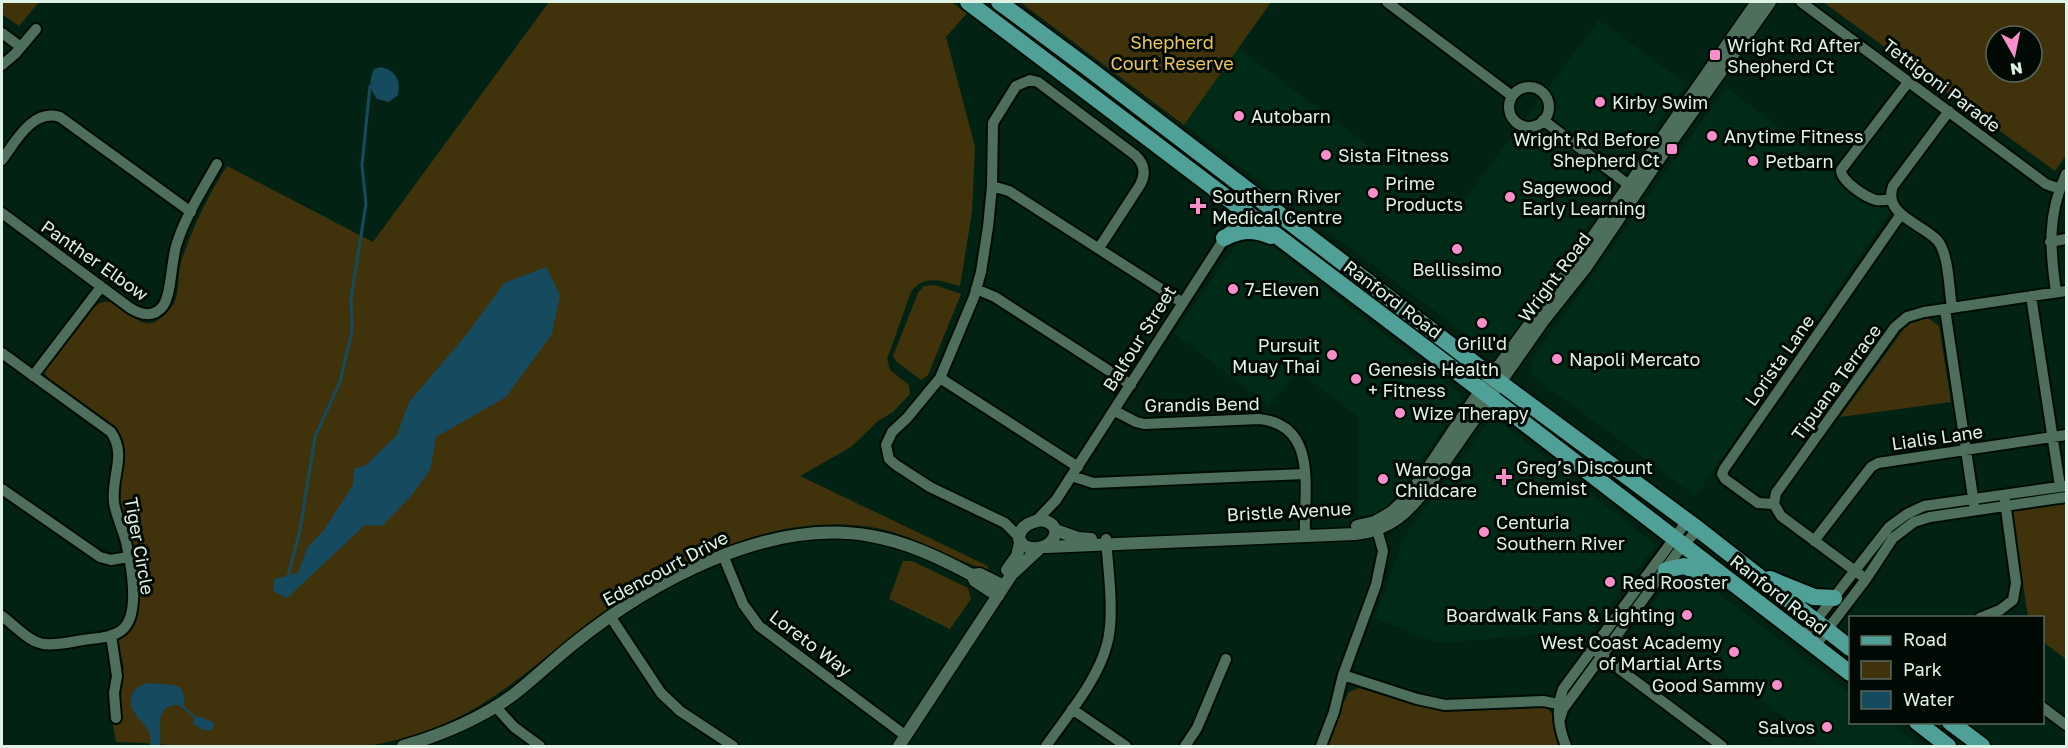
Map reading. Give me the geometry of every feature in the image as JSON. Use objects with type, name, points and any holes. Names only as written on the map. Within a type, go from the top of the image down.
[{"type":"main road","name":"Ranford Road","points":[[968,2],[1280,239],[1692,525],[1849,647]]},
{"type":"main road","name":"Ranford Road","points":[[999,2],[1253,194],[1679,541],[1849,672]]},
{"type":"main road","points":[[1224,238],[1236,232],[1256,230],[1280,239]]},
{"type":"main road","points":[[1666,570],[1684,566],[1692,567],[1716,580],[1730,580]]},
{"type":"main road","points":[[1755,574],[1814,597],[1834,598]]},
{"type":"main road","points":[[1918,724],[1948,747]]},
{"type":"main road","points":[[1951,724],[1982,747]]},
{"type":"street","points":[[1387,2],[1512,96]]},
{"type":"street","name":"Wright Road","points":[[1491,387],[1539,318],[1586,267],[1632,188],[1757,2]]},
{"type":"street","name":"Wright Road","points":[[1632,188],[1770,2]]},
{"type":"street","name":"Tettigoni Parade","points":[[1792,2],[1803,4],[1862,45],[2046,184],[2060,189]]},
{"type":"street","points":[[2,65],[36,29]]},
{"type":"street","points":[[2,33],[21,47]]},
{"type":"street","points":[[1043,547],[1027,548],[1005,523],[921,481],[896,465],[886,453],[887,439],[940,378],[976,289],[986,244],[992,186],[993,123],[1016,86],[1030,80],[1038,82],[1135,155],[1143,165],[1144,176],[1140,185],[1099,248]]},
{"type":"street","points":[[1891,199],[1877,200],[1869,197],[1843,178],[1840,170],[1909,81]]},
{"type":"street","points":[[1528,87],[1544,87],[1549,108],[1543,120],[1532,126],[1518,123],[1510,115],[1512,96],[1528,87]]},
{"type":"street","points":[[1949,111],[1893,186],[1891,199],[1894,207],[1901,214],[1930,234],[1942,247],[1974,505]]},
{"type":"street","points":[[2,160],[28,125],[42,117],[55,115],[191,212]]},
{"type":"street","points":[[1543,120],[1632,188]]},
{"type":"street","points":[[1511,133],[1518,123]]},
{"type":"street","name":"Panther Elbow","points":[[2,213],[138,313],[148,315],[158,312],[166,298],[174,250],[217,164]]},
{"type":"street","points":[[2062,291],[2050,242],[2053,213],[2067,174]]},
{"type":"street","points":[[992,186],[1009,190],[1183,303]]},
{"type":"street","name":"Balfour Street","points":[[892,747],[902,738],[998,589],[1015,560],[1021,531],[1056,500],[1253,194]]},
{"type":"street","name":"Lorista Lane","points":[[1774,504],[1758,503],[1725,479],[1722,474],[1724,469],[1901,214]]},
{"type":"street","points":[[2050,242],[2067,239]]},
{"type":"street","points":[[33,376],[101,287]]},
{"type":"street","points":[[976,289],[995,297],[1131,385]]},
{"type":"street","name":"Tipuana Terrace","points":[[1774,504],[1776,493],[1895,327],[1907,317],[1916,313],[2062,291]]},
{"type":"street","points":[[2005,501],[2063,486],[2052,437],[2031,296]]},
{"type":"street","name":"Tiger Circle","points":[[2,353],[111,432],[117,441],[119,456],[114,479],[114,500],[128,557],[133,597],[132,616],[124,629],[111,635]]},
{"type":"street","points":[[940,378],[1094,483],[1305,474]]},
{"type":"street","name":"Bristle Avenue","points":[[1043,547],[1305,533],[1354,526],[1377,526],[1425,481],[1491,387]]},
{"type":"street","name":"Grandis Bend","points":[[1114,411],[1144,424],[1270,420],[1288,430],[1302,449],[1305,474],[1305,533]]},
{"type":"street","name":"Lialis Lane","points":[[1814,541],[1875,464],[2067,435]]},
{"type":"street","points":[[2,489],[100,557],[111,560],[128,557]]},
{"type":"street","points":[[1821,626],[1834,598],[1888,527],[1906,514],[1924,506],[1974,505],[2067,497]]},
{"type":"street","name":"Balfour Street","points":[[998,589],[1017,568],[1053,541],[1056,500]]},
{"type":"street","points":[[1985,616],[2000,610],[2013,600],[2016,583],[2005,501]]},
{"type":"street","points":[[1774,504],[1781,516],[1866,579]]},
{"type":"street","points":[[1809,642],[1821,626],[1866,579],[1893,538],[1914,522],[1974,505]]},
{"type":"street","points":[[1005,523],[1047,521],[1054,528]]},
{"type":"street","points":[[1559,722],[1563,709],[1597,652],[1692,525]]},
{"type":"street","points":[[1321,747],[1334,712],[1343,675],[1363,624],[1378,576],[1383,551],[1377,526]]},
{"type":"street","name":"Bristle Avenue","points":[[1054,528],[1078,538],[1106,542]]},
{"type":"street","name":"Edencourt Drive","points":[[403,747],[476,718],[514,694],[610,616],[646,594],[723,555],[774,538],[818,532],[853,533],[885,538],[914,547],[972,575],[980,573],[998,589]]},
{"type":"street","points":[[1566,747],[1559,722],[1558,704],[1563,690],[1666,570],[1679,541]]},
{"type":"street","points":[[1046,747],[1096,672],[1109,639],[1111,620],[1106,542]]},
{"type":"street","name":"Loreto Way","points":[[723,555],[743,604],[759,626],[902,738]]},
{"type":"street","points":[[2,616],[27,638],[44,645],[111,635],[117,676],[114,693],[116,718]]},
{"type":"street","points":[[610,616],[662,693],[680,711],[733,747]]},
{"type":"street","points":[[1597,652],[1722,747]]},
{"type":"street","points":[[1185,747],[1197,728],[1226,659]]},
{"type":"street","points":[[1343,675],[1417,699],[1445,705],[1543,701],[1558,704]]},
{"type":"street","points":[[495,706],[514,727],[540,747]]},
{"type":"street","points":[[2044,708],[2067,725]]},
{"type":"street","points":[[1072,709],[1126,747]]},
{"type":"shaded area","points":[[1599,20],[1686,84],[1506,344],[1482,346],[1184,125],[1238,48],[1456,211]]},
{"type":"shaded area","points":[[1726,87],[1890,212],[1696,496],[1532,376],[1531,361]]},
{"type":"shaded area","points":[[1252,238],[1264,240],[1459,393],[1461,403],[1415,469],[1387,507],[1373,514],[1357,515],[1358,417],[1298,371],[1269,406],[1174,333],[1238,242]]},
{"type":"shaded area","points":[[1496,419],[1656,545],[1619,593],[1580,651],[1557,633],[1439,643],[1375,618],[1401,544],[1411,527],[1490,420]]},
{"type":"shaded area","points":[[1675,574],[1702,581],[1849,692],[1849,724],[1891,724],[1921,746],[1820,746],[1645,613]]},
{"type":"green space","points":[[2,2],[39,2],[19,26],[2,14]]},
{"type":"green space","points":[[549,2],[951,2],[967,13],[946,37],[975,147],[972,212],[960,286],[933,280],[916,286],[911,292],[887,359],[890,370],[909,385],[910,394],[893,412],[878,421],[851,447],[800,476],[988,566],[988,570],[881,529],[823,524],[783,529],[743,540],[704,555],[667,574],[596,619],[486,701],[452,720],[418,734],[355,747],[208,747],[116,742],[113,724],[121,723],[118,695],[122,679],[121,670],[124,668],[122,659],[119,657],[118,642],[133,626],[138,611],[118,494],[124,454],[123,444],[117,434],[55,387],[43,371],[93,308],[102,302],[111,302],[119,306],[142,322],[150,323],[158,320],[167,312],[176,299],[180,267],[190,237],[207,200],[227,166],[373,242]]},
{"type":"green space","name":"Shepherd Court Reserve","points":[[1020,2],[1271,2],[1184,125]]},
{"type":"green space","points":[[1823,2],[2066,2],[2066,155],[2055,171]]},
{"type":"green space","points":[[935,285],[961,294],[928,375],[921,380],[897,362],[893,356],[918,293],[924,286]]},
{"type":"green space","points":[[1928,318],[1939,326],[1951,402],[1840,417],[1908,323]]},
{"type":"green space","points":[[2066,503],[2066,659],[2044,643],[2044,616],[2028,616],[2012,511]]},
{"type":"green space","points":[[903,561],[912,561],[968,588],[971,599],[950,629],[889,599]]},
{"type":"green space","points":[[1359,688],[1419,706],[1454,711],[1540,705],[1552,714],[1561,746],[1326,746],[1349,692]]},
{"type":"water","points":[[381,67],[394,74],[399,85],[398,95],[389,102],[377,99],[371,88],[374,69]]},
{"type":"water","points":[[546,267],[560,295],[552,334],[506,397],[436,437],[430,470],[411,496],[382,526],[365,525],[287,598],[273,591],[274,579],[298,573],[307,548],[324,530],[353,485],[354,469],[366,465],[397,435],[409,402],[467,334],[504,283]]},
{"type":"water","points":[[146,683],[174,685],[181,688],[185,699],[183,705],[196,717],[213,722],[214,728],[200,729],[193,723],[194,718],[179,705],[171,706],[165,709],[160,719],[160,746],[150,746],[149,732],[131,706],[134,691]]},
{"type":"waterway","points":[[288,576],[300,530],[315,437],[340,382],[352,331],[351,298],[366,204],[362,165],[370,86]]},
{"type":"place","name":"Wright Rd After Shepherd Ct","points":[[1715,55]]},
{"type":"place","name":"Kirby Swim","points":[[1600,102]]},
{"type":"place","name":"Autobarn","points":[[1239,116]]},
{"type":"place","name":"Anytime Fitness","points":[[1712,136]]},
{"type":"place","name":"Wright Rd Before Shepherd Ct","points":[[1672,149]]},
{"type":"place","name":"Sista Fitness","points":[[1326,155]]},
{"type":"place","name":"Petbarn","points":[[1753,161]]},
{"type":"place","name":"Prime Products","points":[[1373,193]]},
{"type":"place","name":"Sagewood Early Learning","points":[[1510,197]]},
{"type":"place","name":"Southern River Medical Centre","points":[[1198,206]]},
{"type":"place","name":"Bellissimo","points":[[1457,249]]},
{"type":"place","name":"7-Eleven","points":[[1233,289]]},
{"type":"place","name":"Grill'd","points":[[1482,323]]},
{"type":"place","name":"Pursuit Muay Thai","points":[[1332,355]]},
{"type":"place","name":"Napoli Mercato","points":[[1557,359]]},
{"type":"place","name":"Genesis Health + Fitness","points":[[1356,379]]},
{"type":"place","name":"Wize Therapy","points":[[1400,413]]},
{"type":"place","name":"Greg’s Discount Chemist","points":[[1504,477]]},
{"type":"place","name":"Warooga Childcare","points":[[1383,479]]},
{"type":"place","name":"Centuria Southern River","points":[[1484,532]]},
{"type":"place","name":"Red Rooster","points":[[1610,582]]},
{"type":"place","name":"Boardwalk Fans & Lighting","points":[[1687,615]]},
{"type":"place","name":"West Coast Academy of Martial Arts","points":[[1734,652]]},
{"type":"place","name":"Good Sammy","points":[[1777,685]]},
{"type":"place","name":"Salvos","points":[[1827,727]]}]
